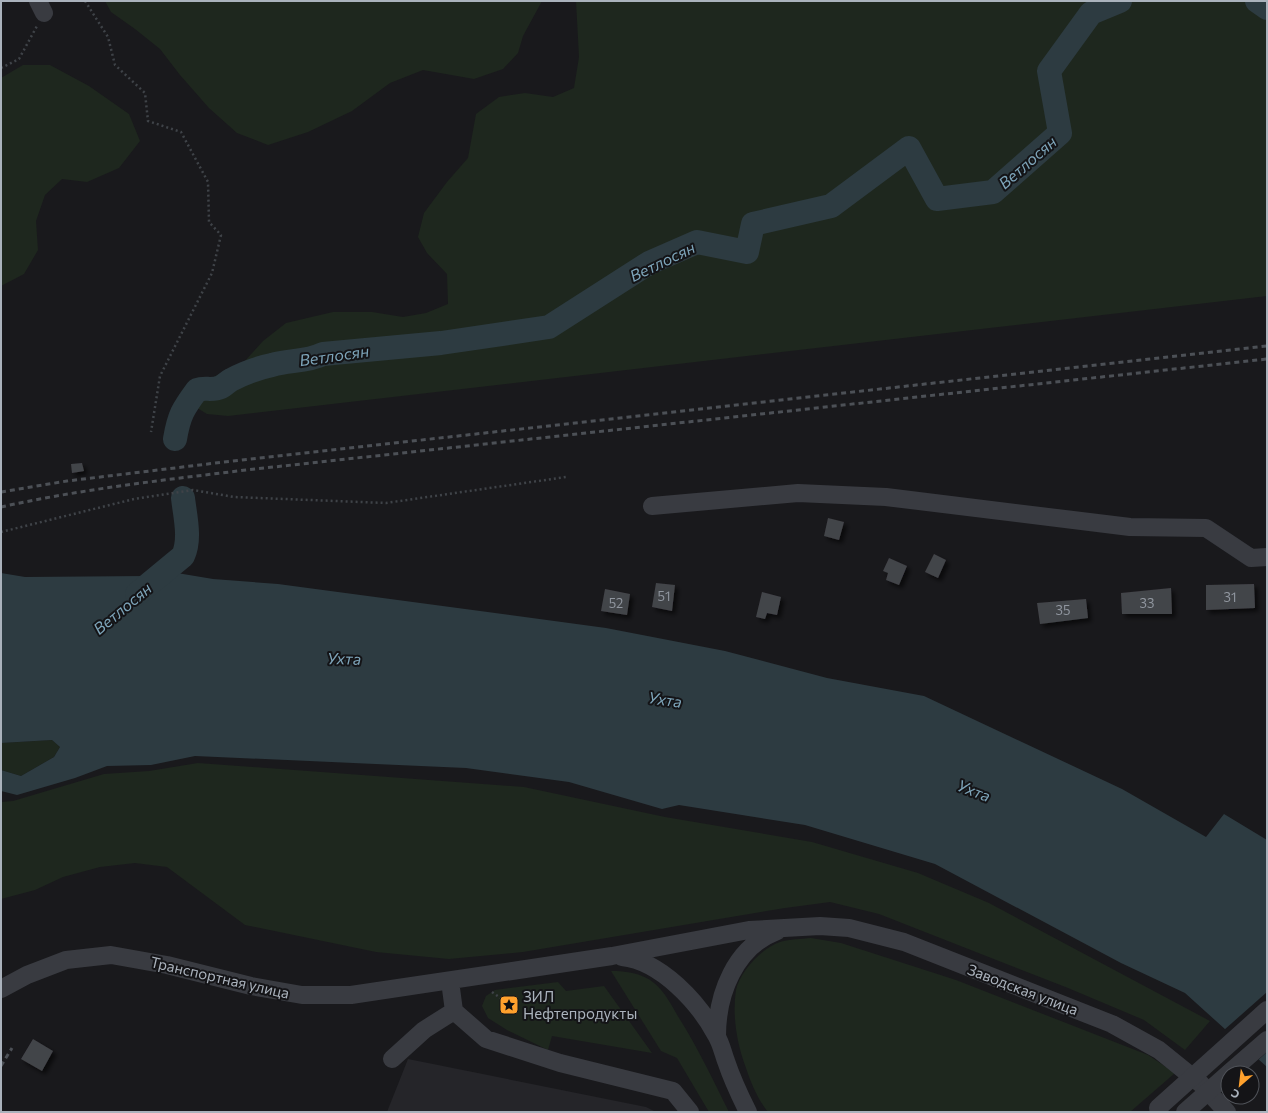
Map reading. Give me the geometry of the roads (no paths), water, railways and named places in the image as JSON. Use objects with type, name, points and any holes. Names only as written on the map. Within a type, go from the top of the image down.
[{"type":"street","points":[[652,506],[798,493],[886,497],[1130,527],[1206,528],[1259,558]]},
{"type":"street","points":[[717,1036],[721,1003],[730,977],[739,960],[759,940],[776,931],[792,926]]},
{"type":"street","name":"Транспортная улица","points":[[1,989],[27,975],[66,960],[111,955],[160,963],[251,986],[302,995],[351,995],[612,956],[749,930],[792,926]]},
{"type":"street","name":"Заводская улица","points":[[792,926],[849,928],[904,942],[1112,1024],[1159,1050],[1175,1062],[1201,1084],[1228,1112]]},
{"type":"street","points":[[612,956],[638,960],[661,973],[687,996],[717,1036],[737,1089],[748,1112]]},
{"type":"street","points":[[450,981],[454,1011],[486,1039],[560,1063],[673,1091],[690,1112]]},
{"type":"street","points":[[1156,1110],[1267,1010]]},
{"type":"street","points":[[392,1059],[424,1030],[454,1011]]},
{"type":"street","points":[[1239,1065],[1267,1040]]},
{"type":"street","points":[[1185,1112],[1220,1082]]},
{"type":"water","name":"Ухта","points":[[171,572],[213,579],[278,584],[606,628],[725,651],[827,678],[924,696],[1122,789],[1206,837],[1224,814],[1267,840],[1267,1067],[1185,993],[1121,963],[935,864],[805,825],[679,805],[662,809],[569,782],[466,768],[195,756],[151,765],[107,766],[75,778],[17,795],[1,791],[1,770],[21,776],[54,757],[60,747],[52,740],[1,743],[1,573],[25,577],[147,576]]},
{"type":"waterway","name":"Ветлосян","points":[[175,439],[182,413],[197,390],[218,388],[236,377],[256,369],[278,363],[317,357],[323,354],[441,343],[549,327],[649,263],[697,242],[747,252],[753,224],[831,206],[909,148],[937,199],[993,192],[1060,133],[1049,71],[1091,13],[1120,1]]},
{"type":"waterway","name":"Ветлосян","points":[[1257,1],[1267,8]]},
{"type":"waterway","name":"Ветлосян","points":[[137,594],[183,556],[187,542],[183,498]]},
{"type":"railway","points":[[1,492],[67,481],[224,462],[1267,346]]},
{"type":"railway","points":[[1,507],[92,490],[246,470],[1267,359]]},
{"type":"railway","points":[[1,1066],[12,1048]]},
{"type":"place","name":"ЗИЛ Нефтепродукты","points":[[509,1005]]}]
